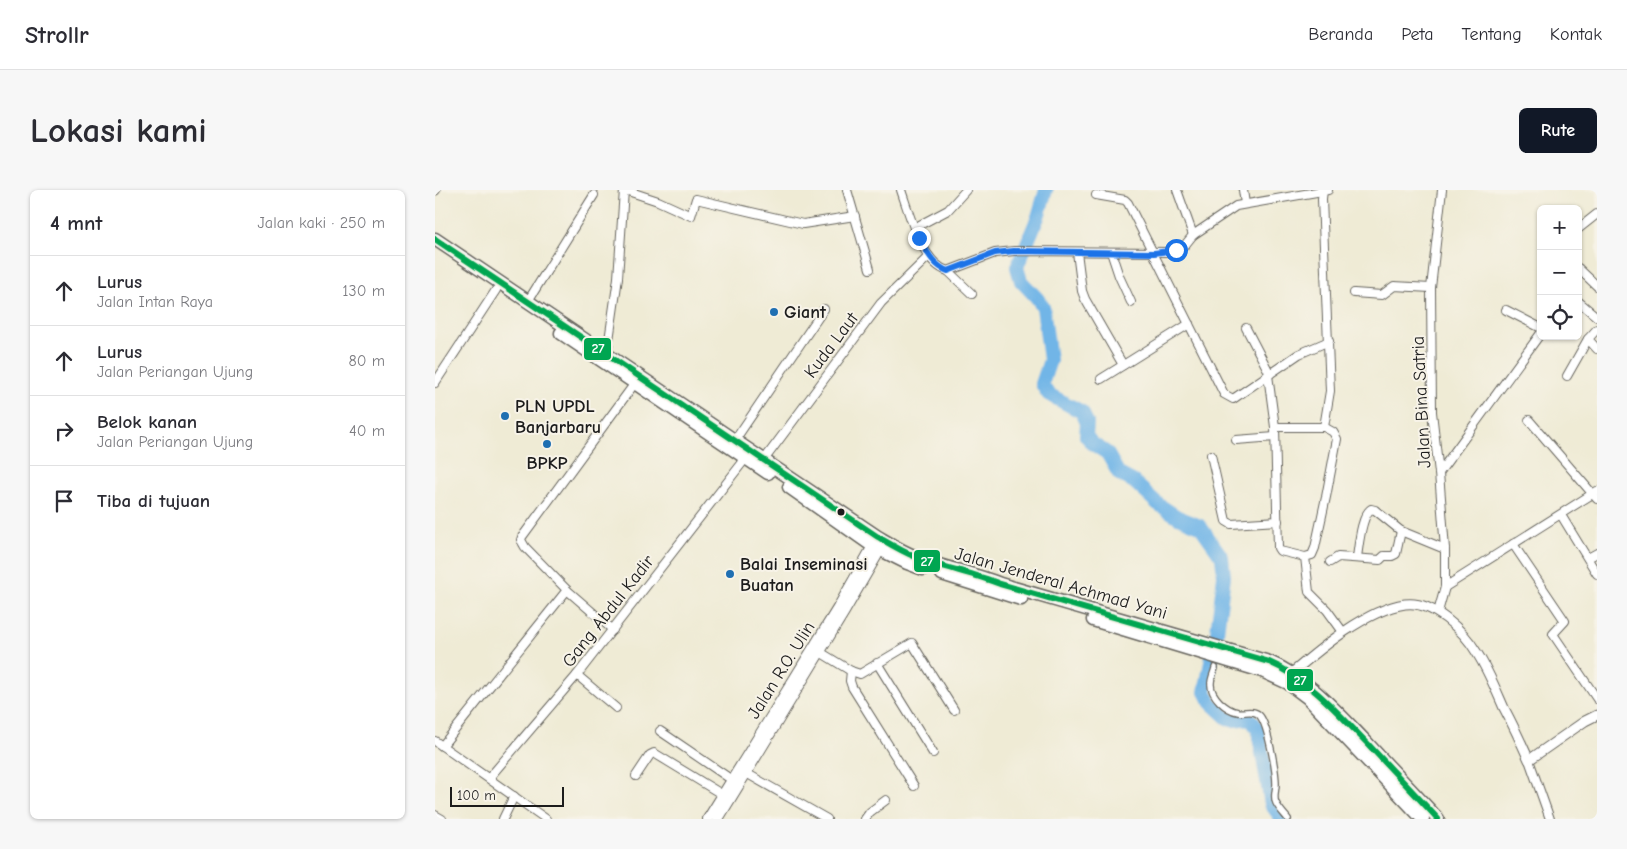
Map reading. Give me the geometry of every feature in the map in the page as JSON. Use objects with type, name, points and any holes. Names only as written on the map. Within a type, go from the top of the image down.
[{"type":"highway","name":"Jalan Jenderal Achmad Yani","points":[[435,239],[607,354],[746,458],[879,543],[943,567],[981,576],[1000,584],[1206,649],[1223,660],[1262,671],[1288,683],[1308,698],[1406,793],[1438,819]]},
{"type":"highway","name":"Jalan Jenderal Achmad Yani","points":[[435,247],[635,383],[735,440],[879,543]]},
{"type":"highway","name":"Jalan Jenderal Achmad Yani","points":[[1223,660],[1269,662],[1292,673],[1316,691],[1337,711],[1406,793],[1423,819]]},
{"type":"main road","name":"Jalan R.O. Ulin","points":[[708,819],[841,610],[879,543]]},
{"type":"main road","name":"Jalan R.O. Ulin","points":[[718,819],[820,652],[841,610]]},
{"type":"street","points":[[607,354],[618,278],[624,190],[658,200],[691,216],[696,199],[803,224],[855,216]]},
{"type":"street","points":[[847,190],[870,269]]},
{"type":"street","points":[[901,190],[914,228],[929,256],[972,294]]},
{"type":"street","points":[[914,228],[948,210],[965,190]]},
{"type":"street","points":[[1177,190],[1193,235]]},
{"type":"street","points":[[1243,190],[1245,204]]},
{"type":"street","points":[[948,271],[995,253],[1014,251],[1154,253],[1176,250],[1185,246],[1193,235],[1230,209],[1245,204],[1325,190],[1322,199],[1330,391],[1324,427]]},
{"type":"street","name":"Jalan Bina Satria","points":[[1439,612],[1445,587],[1445,549],[1433,412],[1431,288],[1442,190]]},
{"type":"street","points":[[528,301],[594,195]]},
{"type":"street","points":[[1096,195],[1126,201],[1224,394],[1228,397],[1233,399],[1299,354],[1329,341]]},
{"type":"street","points":[[1582,226],[1597,214]]},
{"type":"street","points":[[1077,252],[1082,291],[1085,299],[1123,365]]},
{"type":"street","points":[[1111,252],[1131,302]]},
{"type":"street","name":"Kuda Laut","points":[[764,460],[881,303],[929,256]]},
{"type":"street","points":[[1582,272],[1597,286]]},
{"type":"street","points":[[1354,293],[1382,295],[1394,286],[1431,288]]},
{"type":"street","points":[[435,383],[496,290]]},
{"type":"street","points":[[1582,304],[1597,317]]},
{"type":"street","points":[[735,440],[824,309]]},
{"type":"street","points":[[1506,310],[1537,326]]},
{"type":"street","points":[[1101,380],[1189,324]]},
{"type":"street","points":[[1246,328],[1269,375],[1275,427],[1279,550],[1305,557],[1312,555],[1315,548],[1327,497],[1337,439],[1333,432],[1324,427],[1275,427]]},
{"type":"street","points":[[1567,376],[1588,339],[1597,329]]},
{"type":"street","points":[[1439,473],[1537,338]]},
{"type":"street","points":[[1588,339],[1597,349]]},
{"type":"street","points":[[613,630],[567,590],[525,548],[521,540],[635,383]]},
{"type":"street","points":[[1445,587],[1596,495],[1529,420]]},
{"type":"street","points":[[1236,440],[1275,437]]},
{"type":"street","points":[[1211,455],[1224,514],[1228,523],[1279,521]]},
{"type":"street","name":"Gang Abdul Kadir","points":[[489,778],[577,676],[746,458]]},
{"type":"street","points":[[1357,557],[1365,517],[1371,509],[1375,510],[1401,531],[1445,549]]},
{"type":"street","points":[[1561,515],[1597,574]]},
{"type":"street","points":[[1330,562],[1338,557],[1381,560],[1384,556],[1392,556],[1396,554],[1401,531]]},
{"type":"street","points":[[1513,544],[1565,621],[1553,634],[1597,699]]},
{"type":"street","points":[[1588,558],[1597,553]]},
{"type":"street","points":[[1305,557],[1309,592],[1327,610],[1343,632]]},
{"type":"street","points":[[546,819],[438,743],[567,590]]},
{"type":"street","points":[[1292,673],[1343,632],[1380,612],[1405,604],[1424,606],[1439,612],[1464,636],[1477,652],[1529,760],[1550,819]]},
{"type":"street","points":[[820,652],[851,672],[860,674],[912,643],[955,710]]},
{"type":"street","points":[[1223,660],[1210,685],[1214,695],[1227,708],[1239,712],[1253,712],[1259,715],[1267,735],[1276,783],[1276,803],[1288,819]]},
{"type":"street","points":[[877,663],[933,753]]},
{"type":"street","points":[[851,672],[850,681],[853,687],[914,786]]},
{"type":"street","points":[[577,676],[616,708]]},
{"type":"street","points":[[1529,760],[1585,721],[1597,715]]},
{"type":"street","points":[[660,731],[733,780]]},
{"type":"street","points":[[636,776],[650,755],[654,753],[723,795]]},
{"type":"street","points":[[746,773],[827,819]]},
{"type":"street","points":[[503,819],[514,796]]},
{"type":"street","points":[[865,819],[870,812],[885,800]]},
{"type":"street","points":[[435,815],[442,819]]},
{"type":"waterway","points":[[1046,190],[1038,217],[1017,267],[1021,281],[1043,307],[1050,360],[1042,384],[1048,394],[1082,412],[1087,423],[1086,436],[1093,444],[1107,453],[1119,474],[1134,482],[1158,504],[1178,517],[1200,526],[1222,557],[1224,576],[1217,632],[1205,692],[1211,703],[1227,718],[1234,720],[1248,718],[1258,730],[1271,804],[1282,819]]},
{"type":"transit line","name":"27","points":[[435,239],[878,537],[901,550],[926,561],[1000,584],[1269,662],[1297,677],[1333,708],[1438,819]]},
{"type":"place","name":"Giant","points":[[774,312]]},
{"type":"place","name":"PLN UPDL Banjarbaru","points":[[505,416]]},
{"type":"place","name":"BPKP","points":[[547,444]]},
{"type":"place","name":"Balai Inseminasi Buatan","points":[[730,574]]},
{"type":"route","points":[[919,238],[929,256],[948,271],[995,253],[1003,252],[1031,250],[1154,253],[1176,250]]}]
